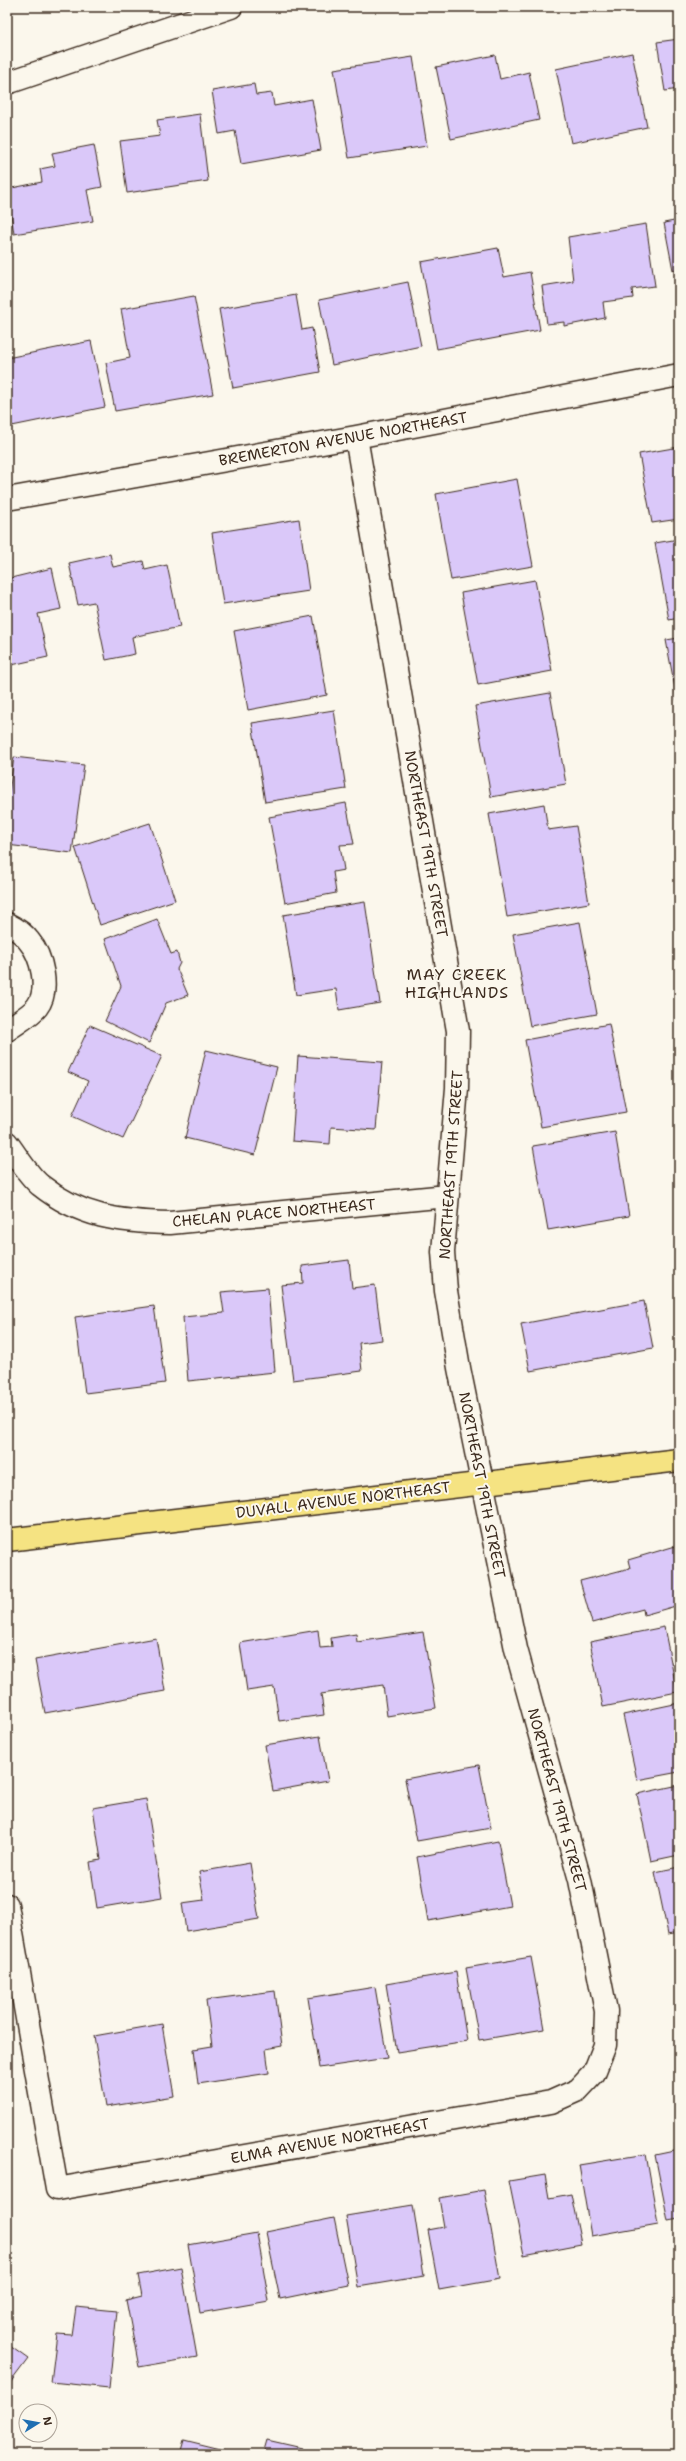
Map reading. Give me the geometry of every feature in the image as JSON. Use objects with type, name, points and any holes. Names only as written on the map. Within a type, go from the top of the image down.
[{"type":"main road","name":"DUVALL AVENUE NORTHEAST","points":[[7,1540],[679,1460]]},
{"type":"street","points":[[7,83],[179,15],[231,7]]},
{"type":"street","name":"BREMERTON AVENUE NORTHEAST","points":[[7,500],[356,437],[679,375]]},
{"type":"street","name":"NORTHEAST 19TH STREET","points":[[356,437],[458,1031],[457,1088],[443,1252],[446,1291],[459,1368],[516,1649],[580,1880],[596,1957],[606,2011],[605,2045],[594,2073]]},
{"type":"street","points":[[7,924],[29,940],[38,956],[42,979],[42,991],[37,1007],[7,1030]]},
{"type":"street","name":"CHELAN PLACE NORTHEAST","points":[[7,1143],[38,1184],[70,1205],[102,1217],[134,1222],[170,1223],[447,1196]]},
{"type":"street","name":"ELMA AVENUE NORTHEAST","points":[[7,1905],[57,2189],[551,2102],[578,2090],[594,2073]]},
{"type":"building","points":[[679,39],[679,89],[665,91],[657,42]]},
{"type":"building","points":[[632,53],[647,127],[571,143],[556,69]]},
{"type":"building","points":[[495,55],[500,79],[529,72],[539,120],[451,139],[436,67]]},
{"type":"building","points":[[413,57],[427,146],[349,158],[334,69]]},
{"type":"building","points":[[254,84],[256,95],[272,93],[274,106],[312,99],[321,150],[241,164],[235,131],[219,134],[212,91]]},
{"type":"building","points":[[200,114],[208,181],[127,193],[120,141],[160,136],[157,120]]},
{"type":"building","points":[[94,145],[102,187],[87,190],[93,221],[14,234],[7,189],[42,182],[40,169],[55,166],[52,153]]},
{"type":"building","points":[[679,220],[679,269],[673,270],[664,223]]},
{"type":"building","points":[[646,224],[655,286],[632,289],[633,298],[603,302],[605,318],[564,326],[564,322],[547,324],[542,286],[573,281],[568,237]]},
{"type":"building","points":[[498,248],[504,277],[530,272],[540,330],[437,349],[421,262]]},
{"type":"building","points":[[408,282],[421,346],[332,365],[319,300]]},
{"type":"building","points":[[296,295],[302,330],[312,328],[320,372],[233,388],[219,309]]},
{"type":"building","points":[[194,296],[213,394],[115,411],[106,363],[130,358],[121,309]]},
{"type":"building","points":[[91,341],[105,407],[12,426],[7,404],[7,358]]},
{"type":"building","points":[[679,447],[679,519],[652,523],[639,454]]},
{"type":"building","points":[[517,479],[533,566],[451,580],[436,494]]},
{"type":"building","points":[[299,519],[309,591],[223,604],[212,533]]},
{"type":"building","points":[[679,539],[679,618],[669,620],[655,543]]},
{"type":"building","points":[[110,554],[113,567],[143,561],[145,570],[167,565],[180,627],[132,637],[135,654],[106,660],[94,602],[78,605],[69,563]]},
{"type":"building","points":[[52,568],[61,609],[38,614],[48,657],[7,666],[7,579]]},
{"type":"building","points":[[535,580],[552,671],[478,685],[461,593]]},
{"type":"building","points":[[313,616],[327,695],[248,710],[234,631]]},
{"type":"building","points":[[679,638],[679,710],[666,640]]},
{"type":"building","points":[[550,693],[566,784],[491,797],[475,706]]},
{"type":"building","points":[[334,710],[346,789],[265,802],[252,723]]},
{"type":"building","points":[[14,757],[84,765],[72,853],[7,845],[7,808]]},
{"type":"building","points":[[346,803],[354,844],[340,845],[344,870],[333,872],[336,893],[285,903],[269,817]]},
{"type":"building","points":[[544,804],[548,830],[576,826],[589,903],[507,917],[489,814]]},
{"type":"building","points":[[150,823],[175,900],[100,925],[75,847]]},
{"type":"building","points":[[365,902],[380,1003],[339,1010],[336,989],[296,995],[283,915]]},
{"type":"building","points":[[157,919],[171,954],[177,952],[180,963],[177,969],[188,995],[166,1003],[149,1043],[105,1021],[121,986],[105,939]]},
{"type":"building","points":[[580,922],[597,1014],[530,1026],[513,934]]},
{"type":"building","points":[[609,1024],[626,1112],[541,1127],[525,1040]]},
{"type":"building","points":[[90,1025],[162,1056],[123,1139],[72,1116],[88,1081],[68,1072]]},
{"type":"building","points":[[206,1050],[277,1067],[255,1155],[185,1138]]},
{"type":"building","points":[[298,1056],[382,1062],[376,1130],[331,1127],[330,1144],[292,1141]]},
{"type":"building","points":[[615,1132],[629,1216],[548,1230],[533,1146]]},
{"type":"building","points":[[349,1260],[352,1288],[375,1285],[382,1340],[359,1343],[362,1371],[293,1380],[281,1285],[303,1283],[302,1266]]},
{"type":"building","points":[[268,1288],[275,1372],[188,1381],[183,1317],[224,1313],[221,1292]]},
{"type":"building","points":[[644,1301],[653,1348],[530,1371],[521,1324]]},
{"type":"building","points":[[154,1306],[165,1383],[85,1393],[75,1317]]},
{"type":"building","points":[[679,1545],[679,1605],[644,1615],[643,1609],[592,1623],[580,1581],[630,1568],[628,1560]]},
{"type":"building","points":[[664,1627],[677,1692],[603,1707],[590,1642]]},
{"type":"building","points":[[318,1630],[320,1648],[332,1647],[331,1638],[356,1634],[357,1642],[423,1632],[436,1708],[387,1716],[383,1685],[321,1694],[324,1715],[279,1721],[274,1687],[247,1691],[240,1643]]},
{"type":"building","points":[[156,1638],[165,1691],[45,1713],[35,1660]]},
{"type":"building","points":[[679,1703],[679,1772],[637,1780],[623,1715]]},
{"type":"building","points":[[320,1736],[328,1781],[273,1791],[265,1745]]},
{"type":"building","points":[[479,1765],[491,1828],[417,1841],[405,1779]]},
{"type":"building","points":[[679,1785],[679,1855],[651,1861],[637,1794]]},
{"type":"building","points":[[146,1799],[162,1897],[97,1908],[90,1862],[101,1860],[93,1808]]},
{"type":"building","points":[[498,1841],[510,1906],[428,1921],[417,1857]]},
{"type":"building","points":[[250,1863],[259,1919],[186,1931],[182,1903],[204,1900],[199,1872]]},
{"type":"building","points":[[679,1867],[679,1932],[668,1934],[655,1872]]},
{"type":"building","points":[[531,1957],[544,2029],[479,2040],[466,1968]]},
{"type":"building","points":[[456,1972],[467,2041],[397,2052],[386,1984]]},
{"type":"building","points":[[375,1987],[387,2058],[319,2068],[308,1998]]},
{"type":"building","points":[[275,1991],[282,2046],[266,2049],[269,2073],[198,2084],[194,2049],[212,2046],[206,2000]]},
{"type":"building","points":[[162,2024],[174,2096],[106,2107],[94,2036]]},
{"type":"building","points":[[679,2150],[679,2219],[668,2221],[655,2155]]},
{"type":"building","points":[[646,2154],[658,2224],[591,2236],[579,2165]]},
{"type":"building","points":[[545,2175],[549,2198],[571,2194],[581,2244],[524,2255],[509,2181]]},
{"type":"building","points":[[484,2190],[500,2279],[439,2290],[428,2230],[444,2227],[439,2198]]},
{"type":"building","points":[[413,2205],[424,2276],[358,2287],[346,2216]]},
{"type":"building","points":[[334,2218],[348,2285],[280,2299],[266,2232]]},
{"type":"building","points":[[257,2233],[269,2301],[200,2313],[188,2245]]},
{"type":"building","points":[[181,2267],[197,2357],[139,2367],[126,2300],[142,2296],[138,2275]]},
{"type":"building","points":[[76,2307],[117,2311],[109,2388],[51,2382],[57,2334],[72,2335]]},
{"type":"building","points":[[7,2344],[28,2359],[7,2387]]},
{"type":"building","points":[[184,2440],[241,2454],[180,2454]]},
{"type":"building","points":[[267,2440],[302,2448],[300,2454],[263,2454]]},
{"type":"district","name":"MAY CREEK HIGHLANDS","points":[[457,983]]}]
